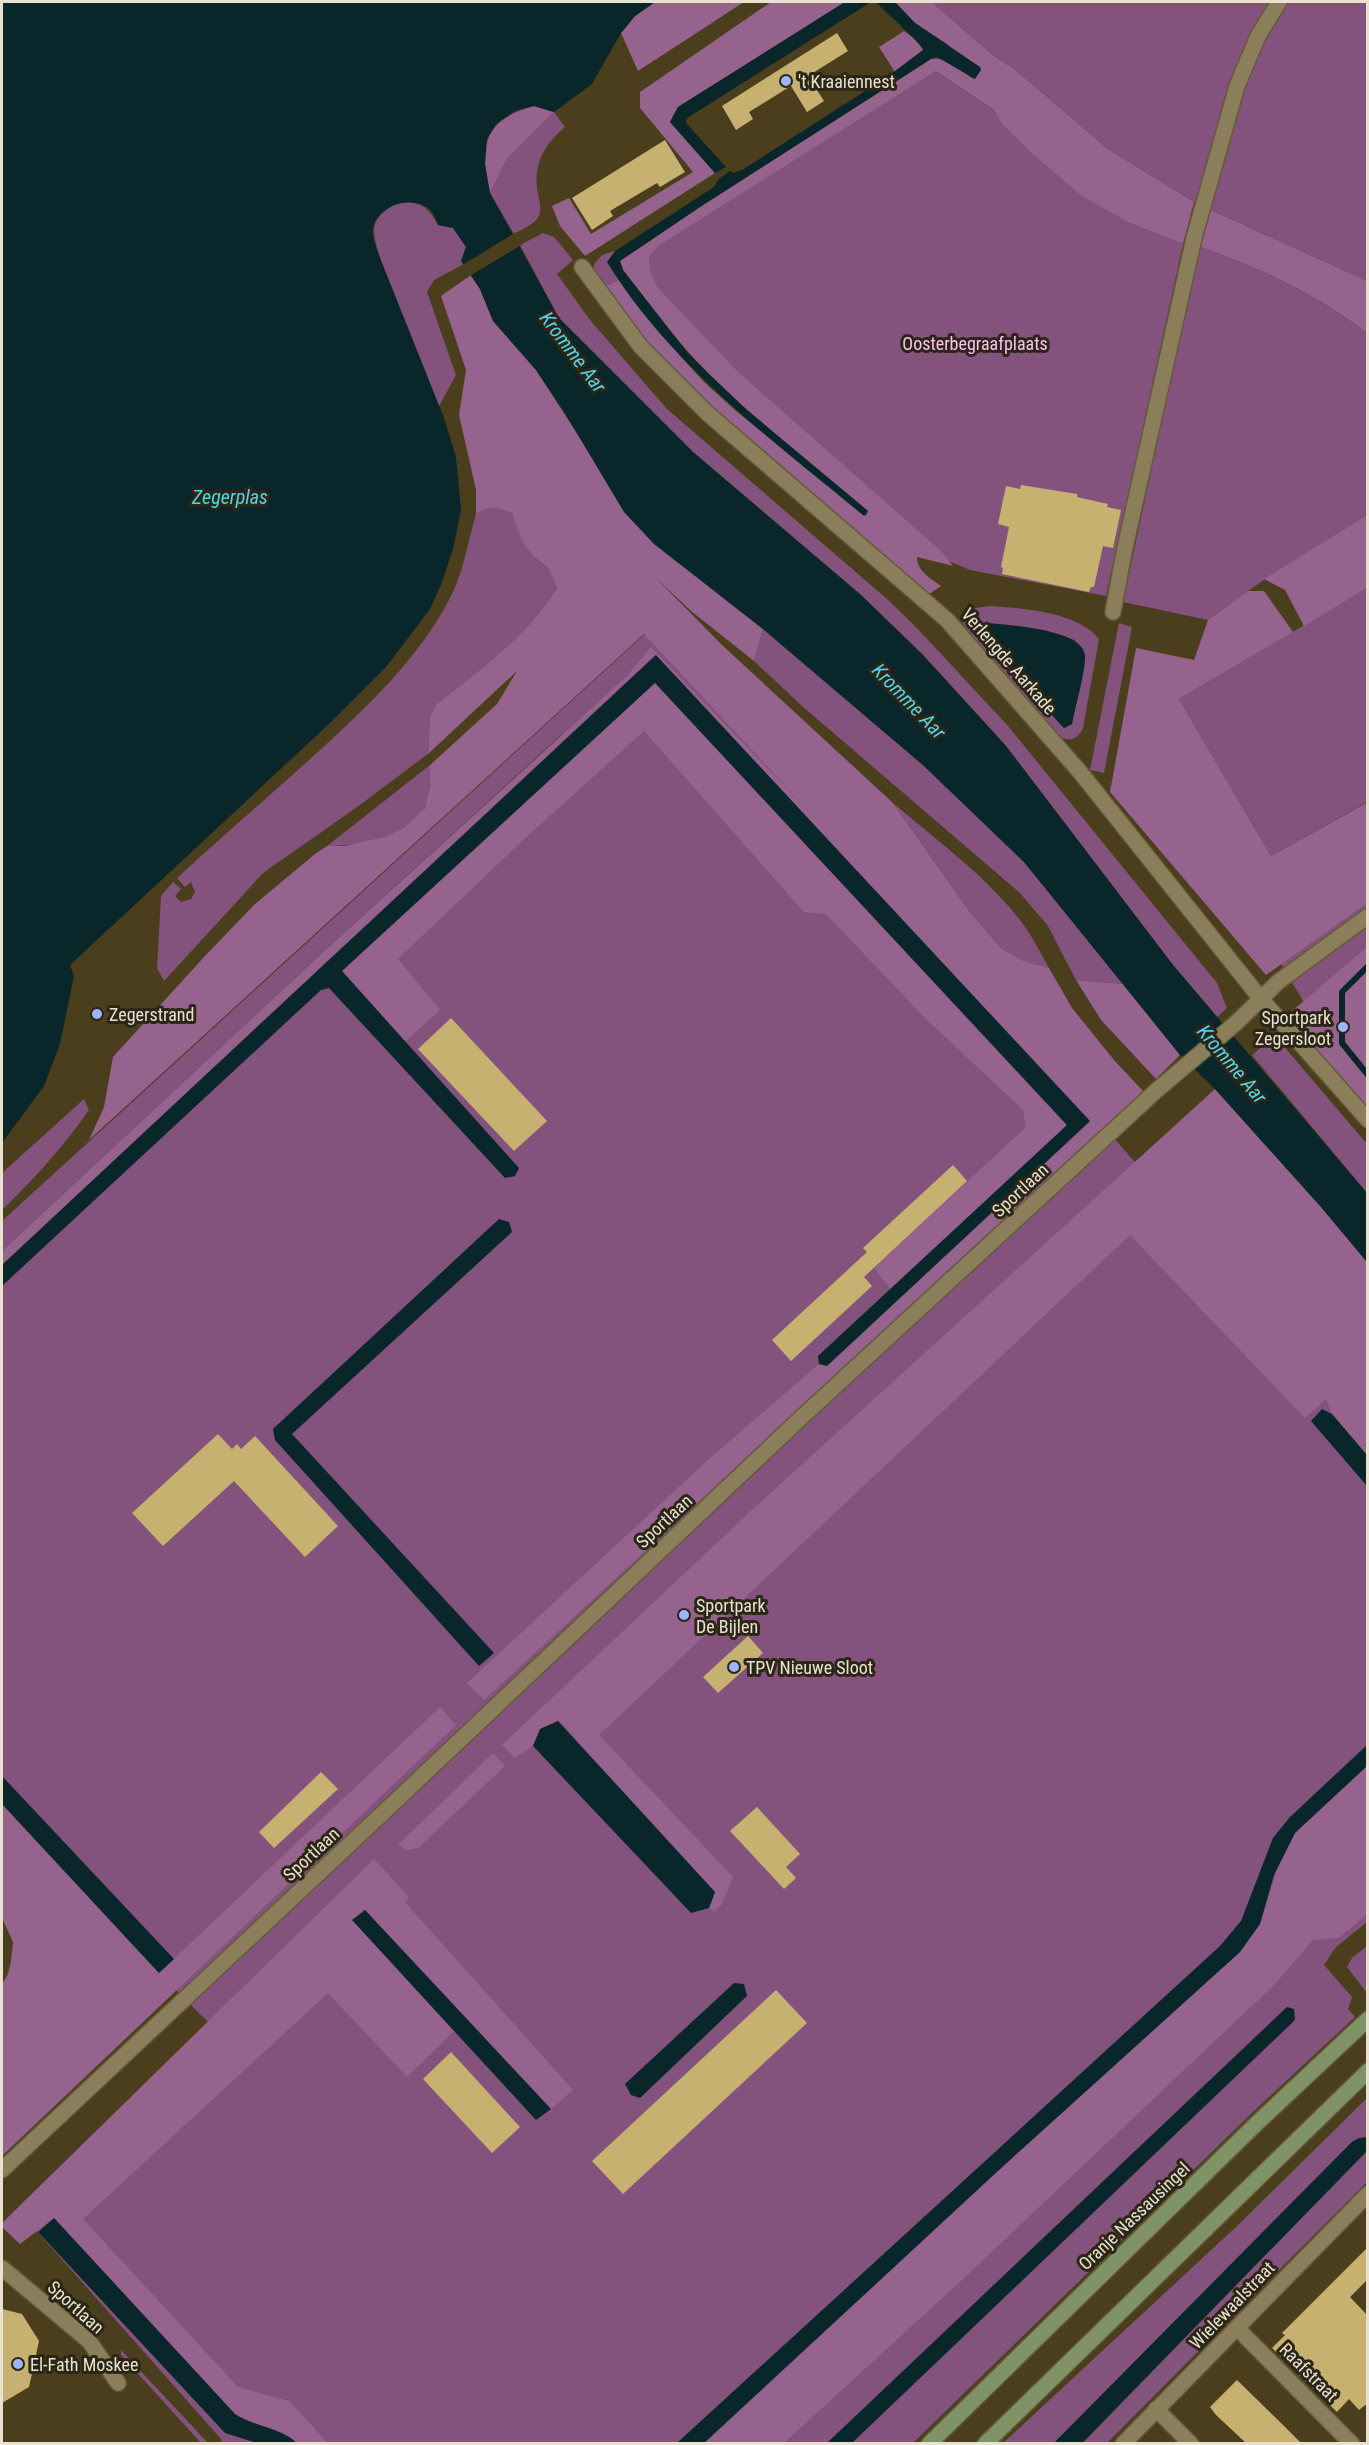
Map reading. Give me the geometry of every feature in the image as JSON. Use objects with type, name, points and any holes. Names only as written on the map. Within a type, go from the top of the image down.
[{"type":"main road","name":"Oranje Nassausingel","points":[[929,2444],[1256,2124],[1368,2019]]},
{"type":"main road","points":[[986,2444],[1368,2071]]},
{"type":"street","points":[[1113,612],[1124,552],[1194,238],[1237,86],[1258,36],[1279,2]]},
{"type":"street","name":"Verlengde Aarkade","points":[[582,267],[640,347],[707,413],[947,620],[1080,772],[1261,999],[1368,1120]]},
{"type":"street","name":"Sportlaan","points":[[2,2170],[368,1828],[804,1415],[1174,1076],[1236,1023],[1278,982],[1368,916]]},
{"type":"street","name":"Wielewaalstraat","points":[[1123,2444],[1368,2194]]},
{"type":"street","name":"Sportlaan","points":[[2,2268],[89,2341],[118,2383]]},
{"type":"street","name":"Raafstraat","points":[[1237,2328],[1352,2444]]},
{"type":"street","points":[[1156,2409],[1191,2444]]},
{"type":"green space","points":[[935,2],[1367,2],[1367,281],[1194,202],[1108,149],[1013,68],[995,57],[935,5]]},
{"type":"green space","name":"Oosterbegraafplaats","points":[[936,71],[994,110],[1001,123],[1130,223],[1183,244],[1106,596],[970,570],[939,557],[728,367],[652,287],[647,265],[652,246]]},
{"type":"green space","points":[[554,112],[565,127],[547,146],[537,170],[539,216],[514,234],[490,193],[506,160]]},
{"type":"green space","points":[[399,202],[423,206],[438,225],[453,228],[466,247],[462,261],[464,264],[434,280],[427,292],[456,375],[439,406],[380,258],[375,239],[377,219]]},
{"type":"green space","points":[[543,233],[554,237],[573,260],[557,274],[590,320],[667,409],[887,599],[1008,726],[1217,983],[1227,1008],[1217,1017],[1173,965],[1006,746],[923,655],[861,595],[693,452],[559,318],[520,245]]},
{"type":"green space","points":[[1199,246],[1287,283],[1327,305],[1367,333],[1367,515],[1265,579],[1208,620],[1123,602]]},
{"type":"green space","points":[[615,251],[608,262],[619,280],[606,286],[594,270],[594,264],[602,255]]},
{"type":"green space","points":[[486,507],[501,508],[512,513],[534,557],[548,568],[557,588],[530,624],[430,717],[428,754],[263,873],[164,981],[157,968],[161,896],[173,882],[181,889],[175,896],[181,902],[191,899],[195,892],[191,882],[185,887],[177,878],[337,734],[407,662],[449,600],[462,569],[476,514]]},
{"type":"green space","points":[[1367,588],[1367,802],[1271,856],[1179,699]]},
{"type":"green space","points":[[990,606],[1048,613],[1077,623],[1090,630],[1099,639],[1083,728],[1079,735],[1070,739],[1059,737],[967,630],[963,623],[967,613],[976,608]],"holes":[[[987,623],[1046,631],[1075,640],[1085,657],[1072,724],[1065,728],[983,635]]]},
{"type":"green space","points":[[1119,623],[1132,627],[1104,773],[1090,770]]},
{"type":"green space","points":[[763,629],[924,766],[1024,862],[1124,984],[1076,980],[1048,926],[1020,893],[802,706],[754,661]]},
{"type":"green space","name":"Sportpark De Bijlen","points":[[669,632],[1367,1426],[1367,1922],[1335,1948],[1324,1965],[1352,1997],[1348,2009],[1355,2017],[1254,2111],[913,2443],[222,2443],[221,2439],[27,2220],[225,2039],[159,1973],[2,1804],[2,1265],[330,959],[572,725],[334,942],[2,1251],[2,1221],[645,634],[656,645]]},
{"type":"green space","points":[[430,765],[427,802],[418,818],[408,826],[367,842],[327,846]]},
{"type":"green space","points":[[893,803],[960,858],[991,888],[1028,931],[1049,968],[1024,961],[1001,948],[969,911]]},
{"type":"green space","name":"Sportpark Zegersloot","points":[[1367,876],[1367,1109],[1270,945]]},
{"type":"green space","points":[[1275,1036],[1367,1144],[1367,1193],[1252,1055]]},
{"type":"green space","points":[[84,1099],[89,1110],[79,1124],[48,1162],[2,1210],[2,1173]]},
{"type":"green space","points":[[1367,1946],[1367,1993],[1347,1967],[1352,1958]]},
{"type":"green space","points":[[1367,2098],[1367,2138],[1359,2138],[1352,2142],[1054,2443],[1002,2444],[1237,2226]]},
{"type":"green space","points":[[1367,2150],[1367,2182],[1107,2443],[1082,2444]]},
{"type":"green space","points":[[121,2350],[208,2443],[201,2443],[121,2355]]},
{"type":"shaded area","points":[[655,2],[744,2],[638,71],[621,33],[635,16]]},
{"type":"shaded area","points":[[771,2],[845,2],[678,107],[670,122],[715,173],[585,256],[560,226],[552,206],[569,198],[591,234],[693,172],[640,108],[640,92]]},
{"type":"shaded area","points":[[895,2],[935,2],[935,5],[995,57],[1013,68],[1108,149],[1194,202],[1183,244],[1130,223],[1082,196],[1001,123],[994,110],[936,71],[658,246],[649,257],[650,270],[657,287],[738,372],[941,551],[953,566],[917,557],[922,570],[941,586],[929,594],[715,410],[647,342],[606,286],[619,280],[704,382],[736,411],[866,516],[868,511],[766,427],[708,373],[653,310],[623,270],[620,261],[931,59],[942,59],[974,79],[947,44],[915,23]]},
{"type":"shaded area","points":[[904,31],[922,44],[924,50],[895,72],[879,47]]},
{"type":"shaded area","points":[[534,106],[554,112],[506,160],[490,193],[485,161],[489,136],[505,118]]},
{"type":"shaded area","points":[[1209,209],[1367,281],[1367,333],[1327,305],[1287,283],[1199,246]]},
{"type":"shaded area","points":[[471,275],[480,289],[493,321],[536,370],[605,477],[723,598],[763,629],[754,661],[691,611],[655,577],[722,645],[893,803],[969,911],[1001,948],[1024,961],[1049,968],[1072,1008],[1114,1060],[1143,1091],[484,1700],[467,1683],[709,1459],[819,1364],[827,1366],[1090,1122],[655,655],[2,1265],[2,1251],[334,942],[627,676],[651,647],[817,820],[644,634],[89,1140],[104,1107],[113,1057],[255,904],[327,846],[344,846],[385,837],[404,828],[425,808],[430,787],[430,765],[497,704],[517,671],[428,754],[430,717],[436,705],[517,637],[532,622],[557,588],[548,568],[534,557],[522,541],[512,513],[494,508],[485,509],[476,514],[476,490],[459,415],[466,370],[441,296]]},
{"type":"shaded area","points":[[1367,515],[1367,588],[1304,626],[1285,590],[1264,579]]},
{"type":"shaded area","points":[[1248,591],[1264,591],[1293,632],[1179,699],[1271,856],[1368,802],[1367,903],[1266,975],[1110,792],[1136,648],[1194,660],[1208,620]]},
{"type":"shaded area","points":[[655,683],[1067,1126],[891,1290],[874,1268],[1026,1127],[1023,1110],[925,1018],[826,914],[804,912],[644,731],[522,841],[398,959],[440,1010],[405,1042],[342,971]]},
{"type":"shaded area","points":[[1367,947],[1367,1112],[1295,1027],[1292,1011]]},
{"type":"shaded area","points":[[1076,980],[1124,984],[1180,1055],[1156,1079],[1101,1020]]},
{"type":"shaded area","points":[[1215,1089],[1367,1262],[1367,1455],[1332,1414],[1326,1399],[1305,1418],[1130,1235],[599,1735],[733,1877],[722,1904],[714,1912],[709,1908],[715,1892],[559,1721],[540,1729],[533,1746],[515,1758],[502,1745],[753,1509]]},
{"type":"shaded area","points":[[440,1707],[456,1725],[2,2156],[2,1984],[8,1974],[13,1942],[2,1918],[2,1804],[159,1973]]},
{"type":"shaded area","points":[[493,1753],[505,1766],[418,1848],[407,1850],[398,1845]]},
{"type":"shaded area","points":[[1367,1766],[1367,1914],[1339,1938],[1313,1940],[1274,1985],[962,2280],[784,2443],[704,2444],[999,2170],[1240,1952],[1260,1924],[1277,1870],[1295,1833]]},
{"type":"shaded area","points":[[374,1859],[409,1897],[405,1902],[573,2090],[551,2109],[365,1910],[352,1920],[454,2031],[407,2077],[328,1993],[83,2219],[238,2387],[289,2401],[328,2443],[297,2443],[286,2434],[242,2419],[235,2414],[54,2218],[20,2244],[2,2227],[2,2223]]},
{"type":"water","name":"Zegerplas","points":[[2,2],[655,2],[635,16],[621,33],[592,84],[554,112],[534,106],[515,111],[496,124],[487,139],[485,164],[490,193],[559,318],[693,452],[861,595],[923,655],[1006,746],[1173,965],[1367,1193],[1367,1262],[1215,1089],[1180,1055],[1024,862],[924,766],[763,629],[654,544],[624,512],[563,410],[536,370],[493,321],[480,289],[461,261],[466,247],[453,228],[438,225],[429,209],[421,204],[411,203],[402,203],[384,211],[374,225],[373,235],[444,418],[456,457],[461,510],[453,549],[442,582],[430,609],[386,667],[330,723],[70,965],[74,976],[60,1044],[44,1086],[2,1143]]},
{"type":"water","points":[[845,2],[871,2],[687,118],[686,123],[726,167],[715,173],[670,122],[678,107]]},
{"type":"water","points":[[876,2],[895,2],[915,23],[980,67],[981,70],[975,79],[937,57],[931,59],[620,261],[623,270],[687,352],[746,409],[868,511],[864,516],[759,429],[692,368],[661,335],[607,262],[615,251],[714,187],[719,179],[730,171],[733,173],[742,170],[887,77],[923,50]]},
{"type":"water","points":[[987,623],[1043,630],[1071,639],[1081,646],[1085,662],[1072,724],[1064,728],[1060,724],[983,635],[981,630]]},
{"type":"water","points":[[656,655],[1090,1121],[827,1366],[819,1364],[818,1356],[1067,1125],[655,683],[342,971],[519,1168],[515,1176],[505,1178],[329,988],[321,990],[2,1286],[2,1265]]},
{"type":"water","points":[[499,1219],[509,1222],[512,1232],[292,1434],[494,1653],[479,1666],[275,1440],[273,1429]]},
{"type":"water","points":[[1322,1409],[1332,1414],[1367,1455],[1367,1486],[1311,1421]]},
{"type":"water","points":[[558,1721],[715,1892],[709,1908],[691,1913],[533,1746],[540,1729]]},
{"type":"water","points":[[1367,1745],[1367,1766],[1295,1833],[1274,1875],[1260,1924],[1240,1952],[999,2170],[704,2443],[677,2443],[1220,1946],[1241,1921],[1273,1838],[1290,1817]]},
{"type":"water","points":[[2,1776],[174,1959],[159,1973],[2,1804]]},
{"type":"water","points":[[365,1910],[551,2109],[536,2120],[352,1920]]},
{"type":"water","points":[[734,1983],[744,1984],[747,1996],[640,2098],[631,2095],[625,2084]]},
{"type":"water","points":[[1287,2007],[1294,2009],[1293,2022],[852,2443],[827,2443]]},
{"type":"water","points":[[1367,2137],[1367,2151],[1082,2443],[1054,2443],[1352,2142]]},
{"type":"water","points":[[54,2218],[235,2414],[283,2434],[297,2443],[257,2443],[225,2433],[38,2232]]},
{"type":"pier","points":[[516,232],[523,244],[468,277],[461,266]]},
{"type":"building","name":"'t Kraaiennest","points":[[837,33],[848,51],[808,76],[824,101],[807,112],[791,86],[749,112],[753,119],[736,130],[722,106]]},
{"type":"building","points":[[665,140],[685,172],[660,187],[657,183],[610,211],[613,216],[592,230],[572,198]]},
{"type":"building","points":[[1021,485],[1077,494],[1077,497],[1108,504],[1107,507],[1121,510],[1113,548],[1103,546],[1094,587],[1091,587],[1089,592],[1002,574],[1003,568],[1001,567],[1009,527],[998,524],[1006,486],[1020,489]]},
{"type":"building","points":[[451,1018],[547,1121],[514,1151],[418,1049]]},
{"type":"building","points":[[953,1165],[967,1181],[864,1277],[872,1286],[791,1361],[772,1340],[867,1252],[863,1248]]},
{"type":"building","points":[[218,1434],[232,1449],[237,1444],[241,1449],[255,1436],[338,1526],[305,1557],[234,1481],[163,1546],[132,1513]]},
{"type":"building","points":[[748,1636],[763,1653],[718,1693],[703,1677]]},
{"type":"building","points":[[321,1772],[338,1789],[274,1848],[259,1832]]},
{"type":"building","points":[[757,1807],[800,1854],[786,1867],[796,1878],[784,1889],[730,1831]]},
{"type":"building","points":[[776,1990],[807,2023],[623,2194],[592,2161]]},
{"type":"building","points":[[451,2052],[520,2127],[492,2153],[423,2079]]},
{"type":"building","points":[[1368,2247],[1368,2279],[1350,2297],[1368,2316],[1368,2403],[1359,2410],[1349,2399],[1337,2412],[1272,2348],[1285,2335],[1282,2333]]},
{"type":"building","name":"El-Fath Moskee","points":[[2,2309],[22,2314],[39,2341],[29,2387],[2,2403]]},
{"type":"building","points":[[1237,2380],[1302,2444],[1247,2444],[1216,2415],[1210,2407]]},
{"type":"waterway","points":[[1368,966],[1342,992],[1342,1043],[1368,1075]]},
{"type":"place","name":"'t Kraaiennest","points":[[786,81]]},
{"type":"place","name":"Zegerstrand","points":[[97,1014]]},
{"type":"place","name":"Sportpark Zegersloot","points":[[1343,1027]]},
{"type":"place","name":"Sportpark De Bijlen","points":[[684,1615]]},
{"type":"place","name":"TPV Nieuwe Sloot","points":[[734,1667]]},
{"type":"place","name":"El-Fath Moskee","points":[[18,2364]]},
{"type":"water label","name":"Kromme Aar","points":[[573,352]]},
{"type":"water label","name":"Kromme Aar","points":[[909,701]]},
{"type":"water label","name":"Kromme Aar","points":[[1232,1064]]}]
